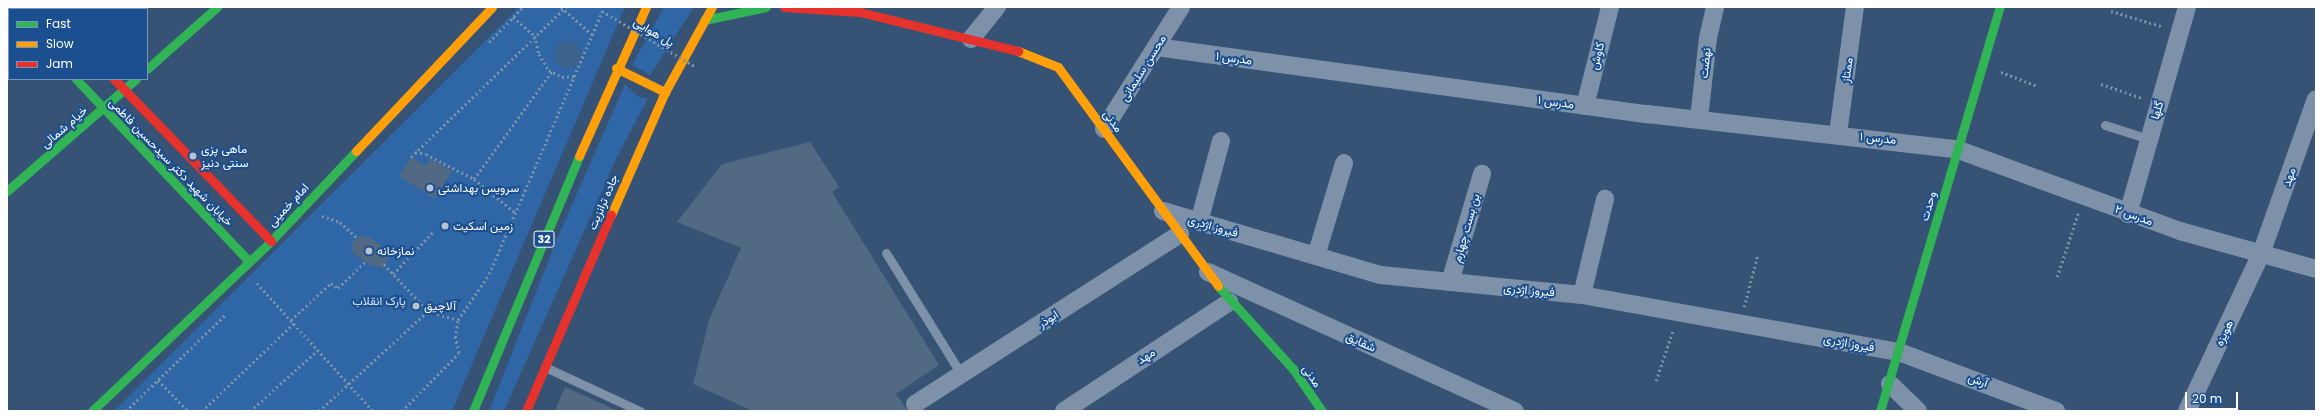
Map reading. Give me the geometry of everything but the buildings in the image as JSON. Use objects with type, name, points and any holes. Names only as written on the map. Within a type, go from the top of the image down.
[{"type":"street","points":[[148,68],[217,7]]},
{"type":"street","name":"امام خمینی","points":[[92,411],[271,241],[492,7]]},
{"type":"street","name":"32","points":[[473,411],[616,68],[646,7]]},
{"type":"street","name":"جاده ترانزیت","points":[[526,411],[664,92],[712,7]]},
{"type":"street","points":[[704,20],[766,7]]},
{"type":"street","name":"مدنی","points":[[784,7],[860,12],[1034,55],[1058,68],[1229,302],[1293,369],[1318,410]]},
{"type":"street","points":[[971,39],[997,7]]},
{"type":"street","name":"محسن سلیمانی","points":[[1104,129],[1181,7]]},
{"type":"street","name":"کاوش","points":[[1585,106],[1610,7]]},
{"type":"street","name":"نهضت","points":[[1699,119],[1708,38],[1715,7]]},
{"type":"street","name":"ممتاز","points":[[1838,134],[1855,7]]},
{"type":"street","name":"وحدت","points":[[1880,411],[1890,384],[1956,149],[2000,7]]},
{"type":"street","name":"گلها","points":[[2128,214],[2186,7]]},
{"type":"street","name":"مدرس ۱","points":[[1156,47],[1585,106],[1838,134],[1956,149]]},
{"type":"street","points":[[616,68],[664,92]]},
{"type":"street","name":"خیابان شهید دکتر سیدحسین فاطمی","points":[[77,80],[249,261]]},
{"type":"street","name":"خیابان شهید دکتر سیدحسین فاطمی","points":[[115,80],[271,241]]},
{"type":"street","name":"خیام شمالی","points":[[7,191],[135,80]]},
{"type":"street","name":"مهد","points":[[2261,254],[2316,99]]},
{"type":"street","points":[[1199,222],[1221,141]]},
{"type":"street","name":"مدرس ۲","points":[[1956,149],[2128,214],[2316,269]]},
{"type":"street","points":[[1316,256],[1344,163]]},
{"type":"street","name":"بن بست چهارم","points":[[1450,282],[1482,174]]},
{"type":"street","points":[[1582,295],[1605,199]]},
{"type":"street","name":"فیروز اژدری","points":[[1163,211],[1381,275],[1582,295],[1899,352]]},
{"type":"street","name":"ابوذر","points":[[915,404],[1180,234]]},
{"type":"street","name":"هویزه","points":[[2187,411],[2261,254]]},
{"type":"street","name":"شقایق","points":[[1208,272],[1515,411]]},
{"type":"street","name":"مهد","points":[[1064,411],[1229,302]]},
{"type":"street","name":"آرش","points":[[1899,352],[2056,411]]},
{"type":"street","points":[[1890,384],[1918,411]]},
{"type":"lane","points":[[2105,125],[2149,139]]},
{"type":"lane","points":[[886,252],[961,374]]},
{"type":"lane","points":[[545,367],[640,411]]},
{"type":"path","points":[[402,411],[459,353],[455,338],[458,320],[489,274],[593,35],[563,8],[411,157]]},
{"type":"path","name":"پل هوایی","points":[[593,35],[602,11],[696,67]]},
{"type":"path","points":[[2111,11],[2180,31]]},
{"type":"path","points":[[513,17],[535,36],[539,54],[552,71],[562,77],[576,76]]},
{"type":"path","points":[[1982,65],[2037,86]]},
{"type":"path","points":[[474,179],[552,71]]},
{"type":"path","points":[[2101,84],[2159,104]]},
{"type":"path","points":[[415,152],[426,154],[474,179],[516,213]]},
{"type":"path","points":[[2057,277],[2083,197]]},
{"type":"path","points":[[317,221],[322,215],[340,222],[357,238]]},
{"type":"path","points":[[392,274],[432,232]]},
{"type":"path","points":[[1740,323],[1758,257]]},
{"type":"path","points":[[291,320],[331,283],[338,288],[365,262]]},
{"type":"path","points":[[384,264],[428,311],[458,320]]},
{"type":"path","points":[[251,289],[262,278]]},
{"type":"path","points":[[257,283],[373,411]]},
{"type":"path","points":[[126,411],[229,310]]},
{"type":"path","points":[[319,411],[428,311]]},
{"type":"path","points":[[1656,381],[1679,312]]},
{"type":"path","points":[[202,411],[294,323]]},
{"type":"path","points":[[250,411],[318,350]]},
{"type":"path","points":[[158,380],[188,411]]},
{"type":"green space","name":"پارک انقلاب","points":[[519,7],[625,7],[452,411],[114,411]]},
{"type":"green space","points":[[664,7],[694,7],[650,75],[632,65]]},
{"type":"green space","points":[[625,84],[638,97],[648,98],[617,157],[504,411],[489,411],[557,239]]},
{"type":"shaded area","points":[[568,41],[578,45],[582,55],[578,65],[568,69],[558,65],[554,55],[558,45]]},
{"type":"traffic: fast","points":[[148,68],[217,7]]},
{"type":"traffic: fast","points":[[704,20],[766,7]]},
{"type":"traffic: fast","points":[[1880,411],[2000,7]]},
{"type":"traffic: fast","points":[[77,80],[249,261]]},
{"type":"traffic: fast","points":[[7,191],[135,80]]},
{"type":"traffic: fast","points":[[92,411],[271,241],[356,151]]},
{"type":"traffic: fast","points":[[473,411],[579,156]]},
{"type":"traffic: fast","points":[[1218,286],[1293,369],[1322,411]]},
{"type":"traffic: slow","points":[[356,151],[492,7]]},
{"type":"traffic: slow","points":[[579,156],[646,7]]},
{"type":"traffic: slow","points":[[611,215],[665,92],[712,7]]},
{"type":"traffic: slow","points":[[1018,51],[1058,67],[1218,286]]},
{"type":"traffic: slow","points":[[616,68],[665,92]]},
{"type":"traffic: jam","points":[[784,7],[860,12],[1018,51]]},
{"type":"traffic: jam","points":[[115,80],[271,241]]},
{"type":"traffic: jam","points":[[526,411],[611,215]]},
{"type":"place","name":"ماهی پزی سنتی دنیز","points":[[193,156]]},
{"type":"place","name":"سرویس بهداشتی","points":[[430,188]]},
{"type":"place","name":"زمین اسکیت","points":[[445,226]]},
{"type":"place","name":"نمازخانه","points":[[369,251]]},
{"type":"place","name":"آلاچیق","points":[[416,306]]}]
